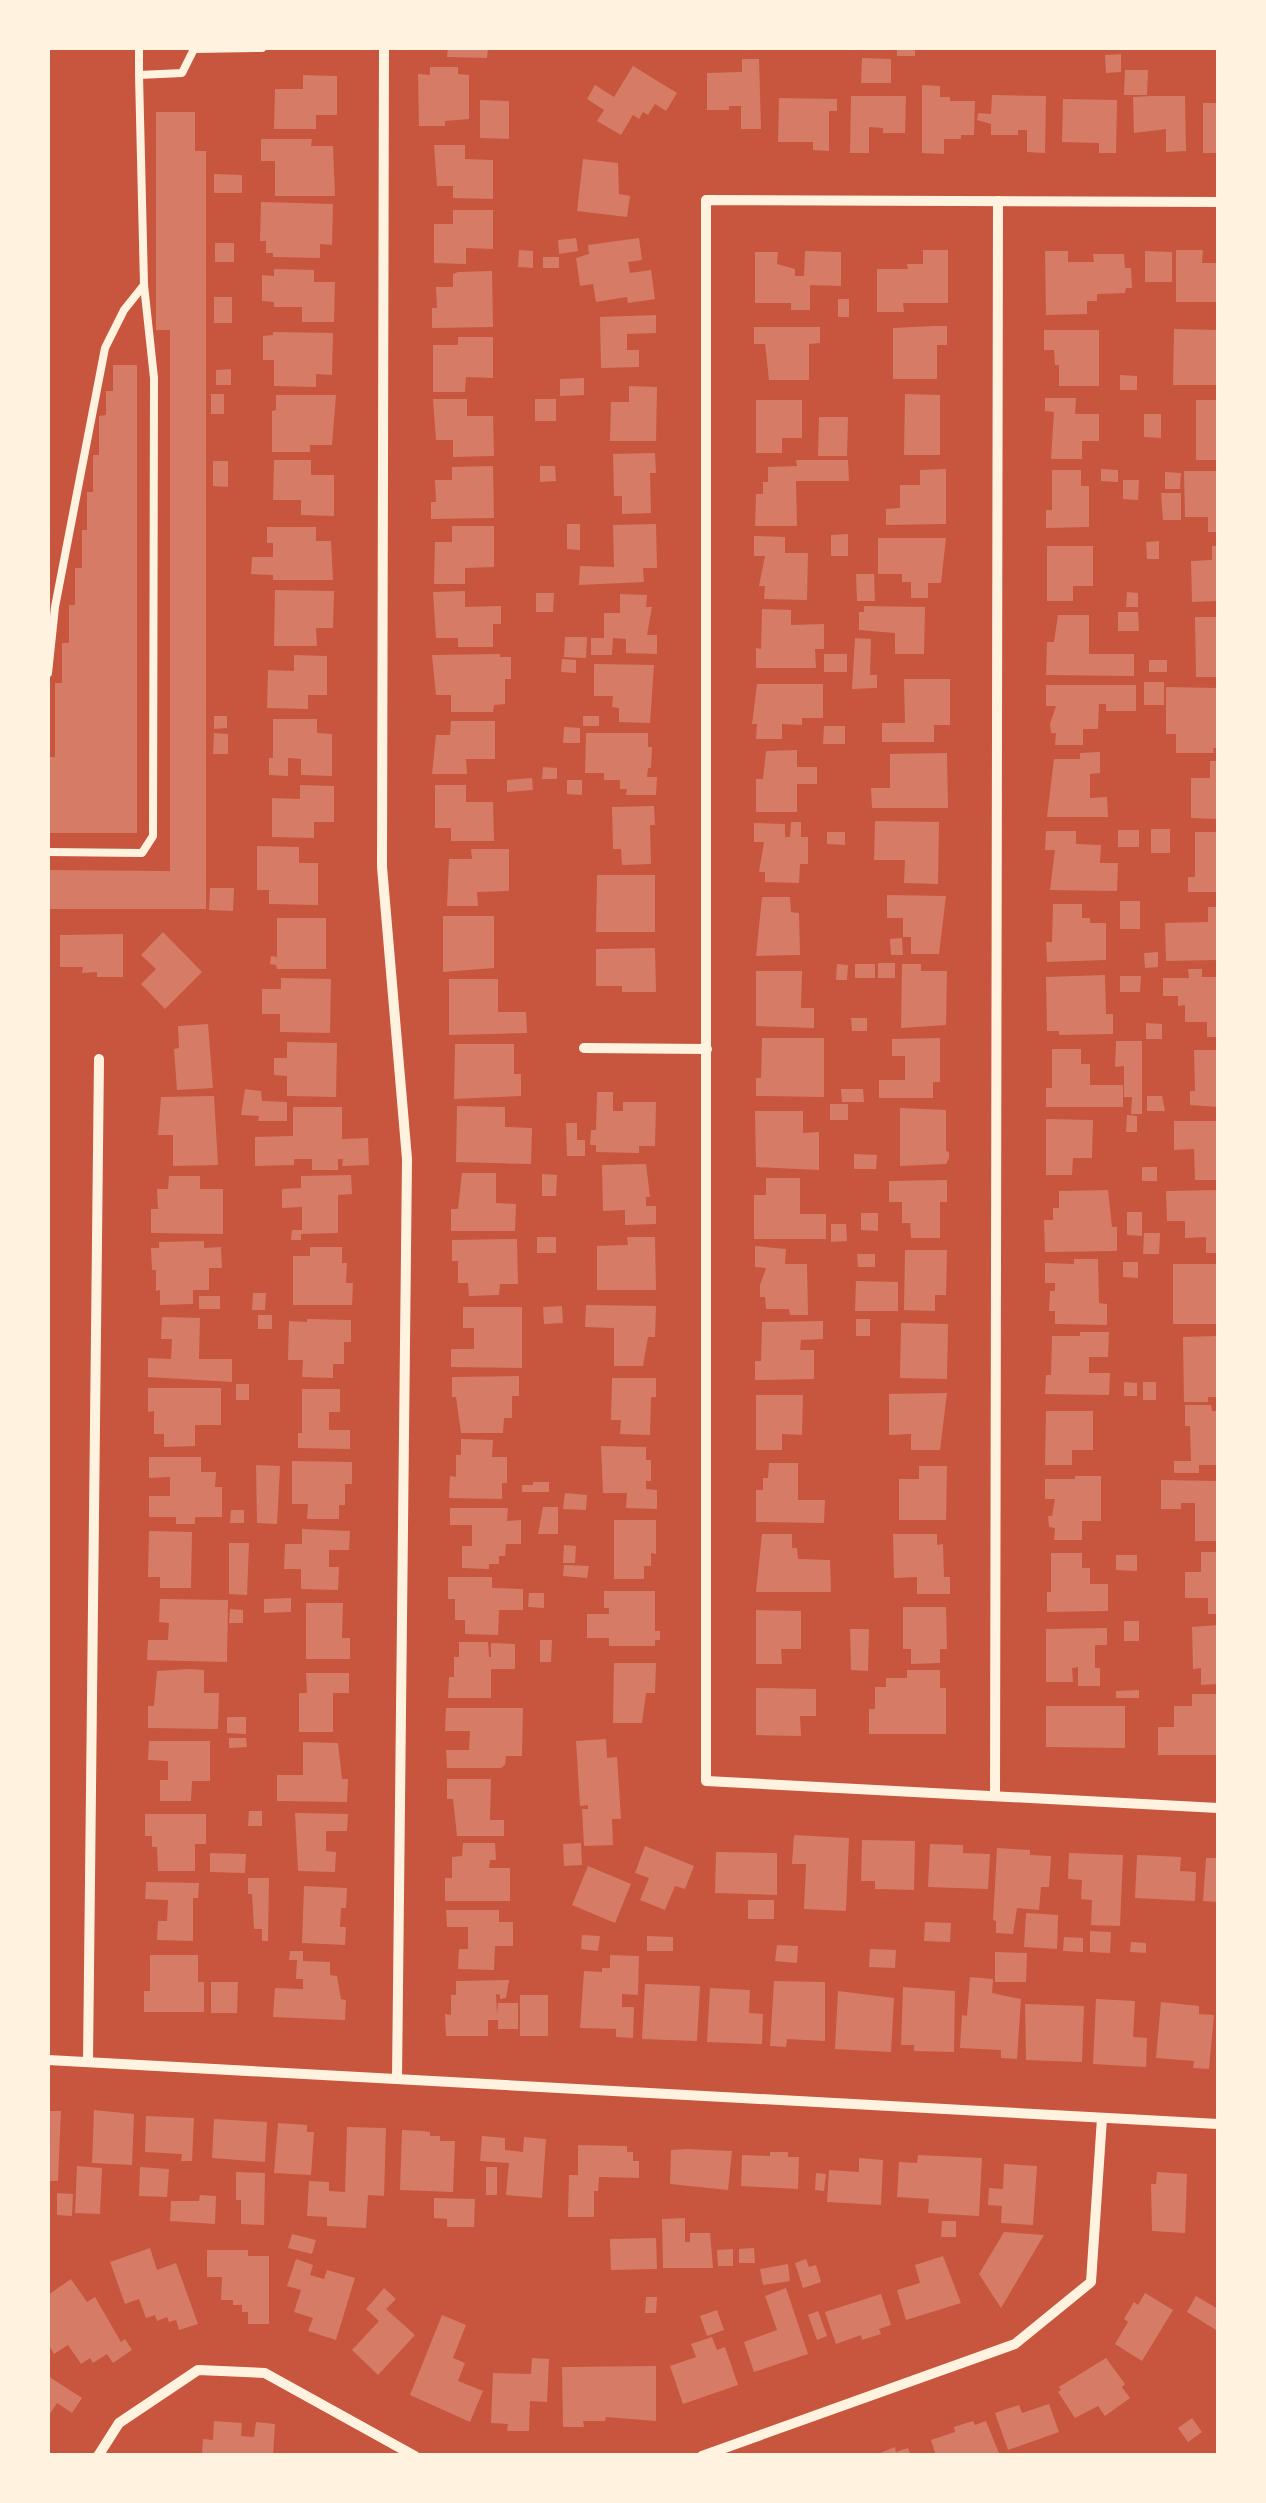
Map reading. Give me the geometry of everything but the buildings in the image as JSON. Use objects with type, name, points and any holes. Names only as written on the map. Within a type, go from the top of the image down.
[{"type":"street","points":[[384,48],[382,867],[406,1159],[397,2079]]},
{"type":"street","points":[[1218,202],[706,200],[706,1781],[1218,1808]]},
{"type":"street","points":[[995,1795],[998,201]]},
{"type":"street","points":[[584,1048],[707,1049]]},
{"type":"street","points":[[88,2062],[100,1059]]},
{"type":"street","points":[[48,2060],[1218,2124]]},
{"type":"street","points":[[702,2456],[1014,2344],[1091,2282],[1102,2118]]},
{"type":"street","points":[[98,2456],[119,2423],[198,2370],[265,2374],[415,2456]]},
{"type":"lane","points":[[48,852],[142,853],[152,836],[154,378],[144,285],[138,48]]},
{"type":"lane","points":[[139,75],[182,72],[194,48],[262,48]]},
{"type":"lane","points":[[48,673],[55,607],[105,348],[124,310],[144,285]]}]
